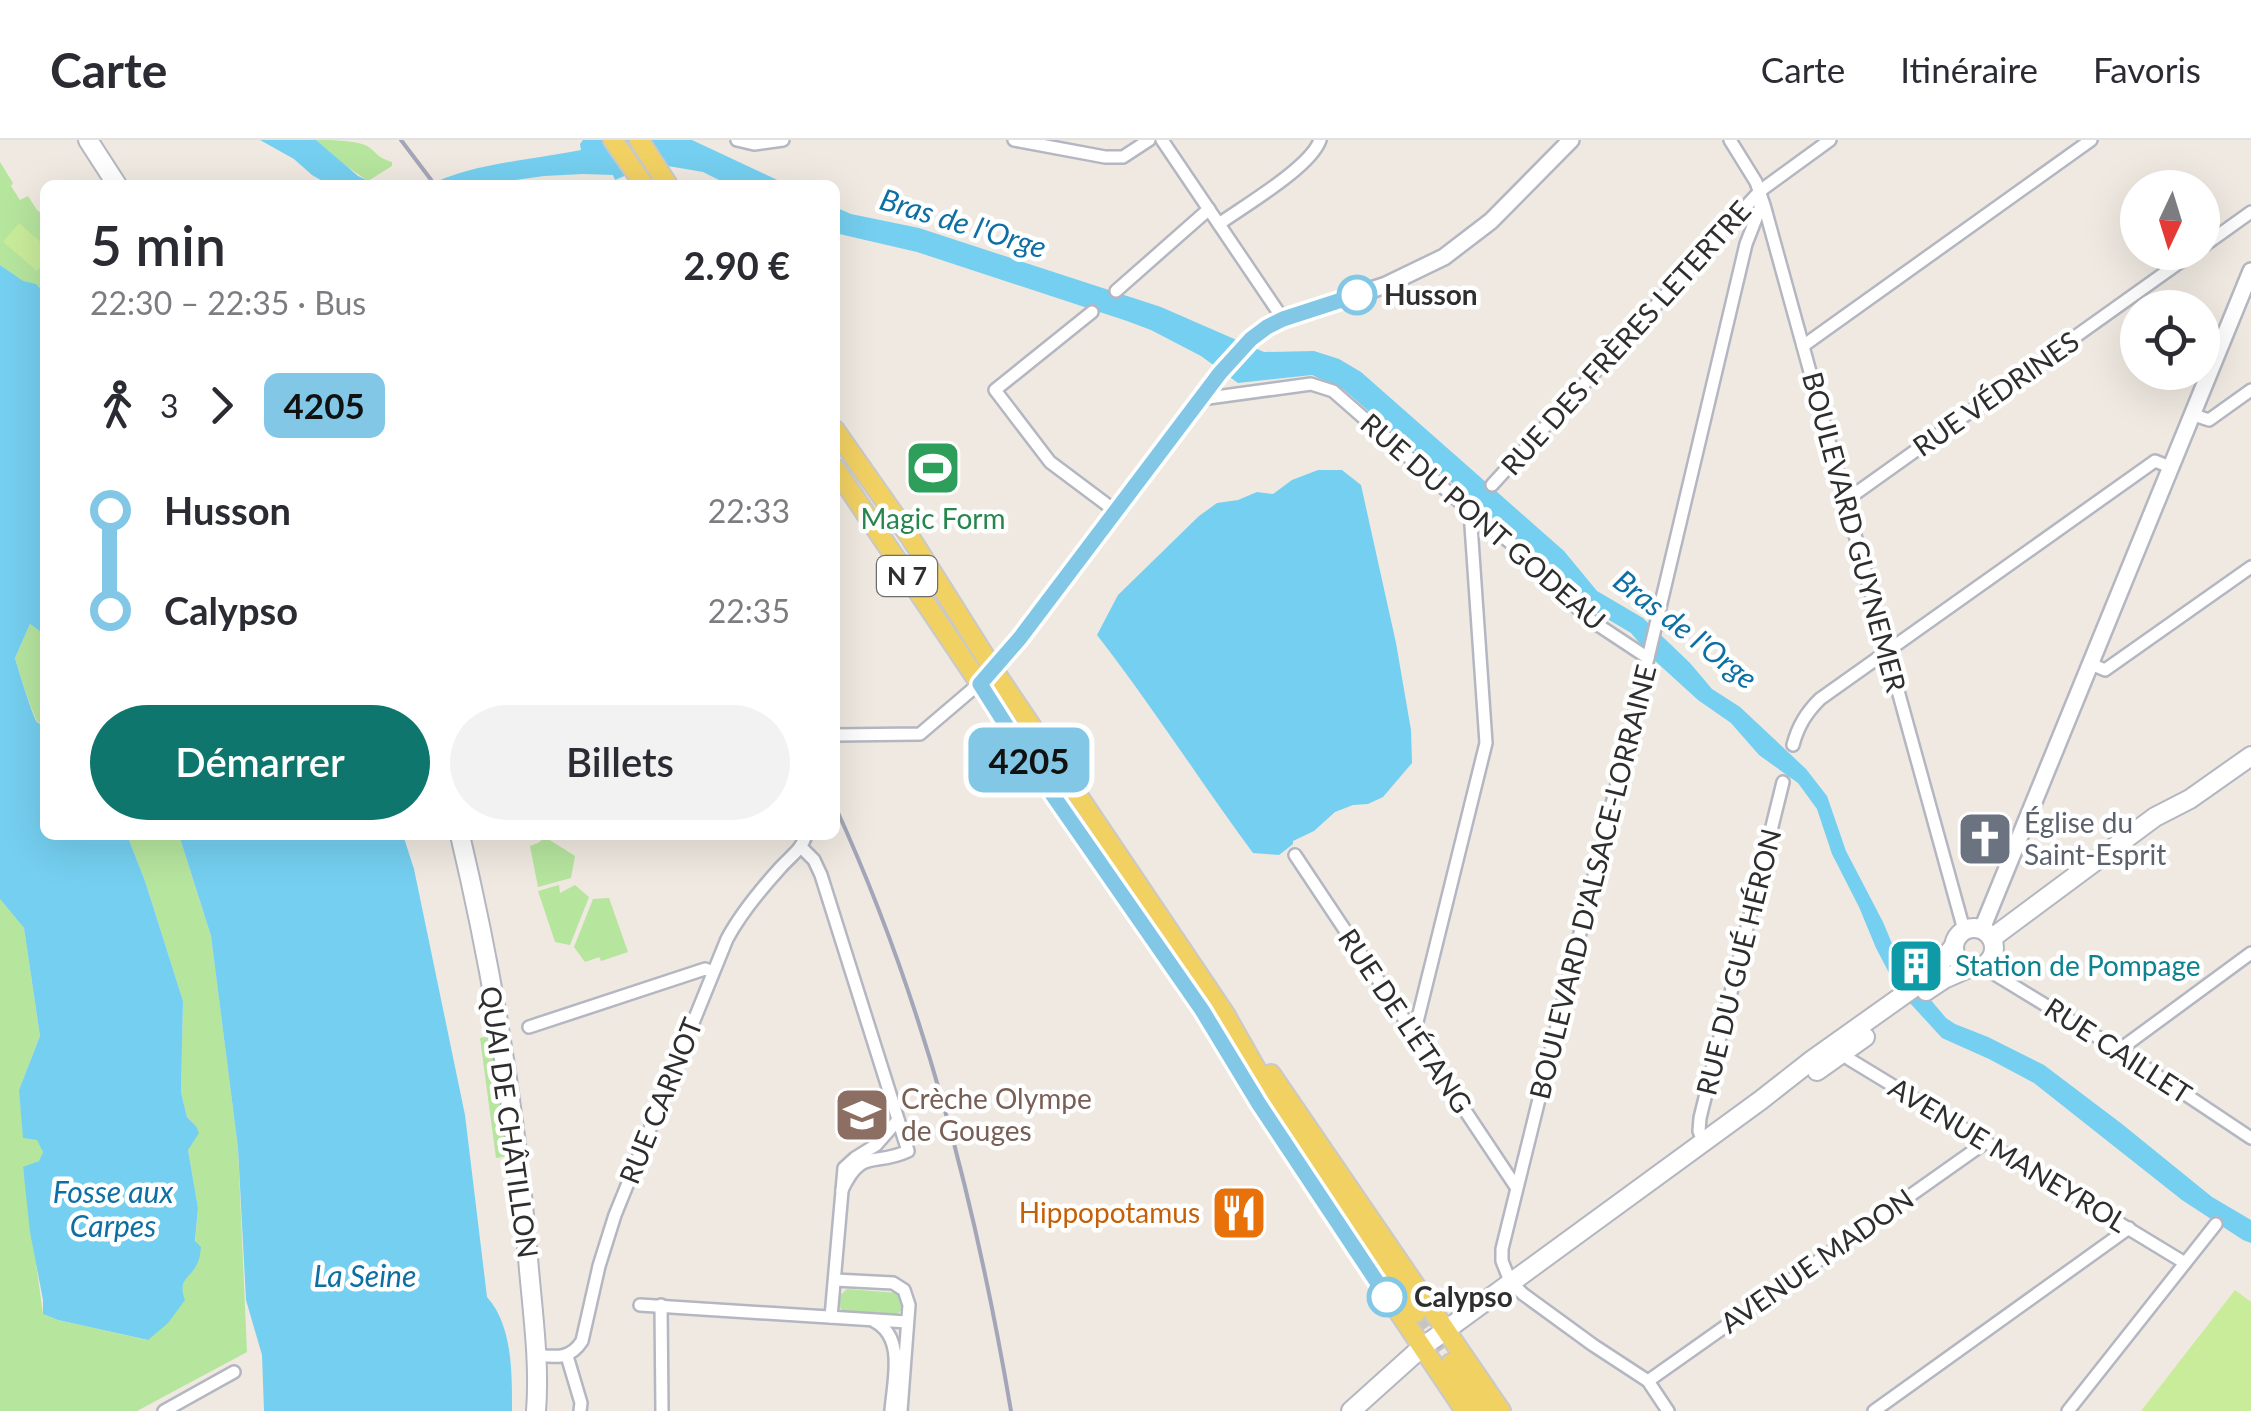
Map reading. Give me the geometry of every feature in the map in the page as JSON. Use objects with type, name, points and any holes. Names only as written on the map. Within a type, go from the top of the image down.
[{"type":"main road","points":[[88,140],[114,180]]},
{"type":"main road","points":[[612,140],[640,180]]},
{"type":"main road","points":[[639,140],[665,179]]},
{"type":"main road","name":"N 7","points":[[840,437],[1226,1014],[1256,1052],[1501,1411]]},
{"type":"main road","name":"N 7","points":[[840,475],[1025,755],[1202,1010],[1276,1104],[1416,1313]]},
{"type":"main road","points":[[1922,988],[1973,936],[2155,817],[2190,800],[2251,756]]},
{"type":"main road","name":"QUAI DE CHÂTILLON","points":[[461,840],[475,896],[522,1188],[536,1355],[536,1411]]},
{"type":"main road","points":[[1973,936],[1959,962],[1976,967]]},
{"type":"main road","points":[[1351,1411],[1421,1348],[1703,1141],[1761,1100],[1815,1072],[1838,1049],[1922,988],[1993,957],[1995,951],[1973,936]]},
{"type":"main road","name":"N 7","points":[[1202,1010],[1259,1104],[1465,1411]]},
{"type":"main road","name":"N 7","points":[[1226,1014],[1276,1104]]},
{"type":"main road","points":[[1451,1363],[1483,1411]]},
{"type":"street","points":[[737,140],[754,144],[784,140]]},
{"type":"street","points":[[1014,140],[1105,157],[1123,157],[1149,140]]},
{"type":"street","points":[[1162,140],[1283,319]]},
{"type":"street","points":[[1219,224],[1306,162],[1320,140]]},
{"type":"street","points":[[840,735],[920,734],[980,684],[1020,638],[1114,510],[1251,339],[1283,319],[1386,286],[1444,256],[1491,220],[1570,140]]},
{"type":"street","name":"BOULEVARD GUYNEMER","points":[[1730,140],[1760,191],[1886,652],[1973,936]]},
{"type":"street","name":"RUE DES FRÈRES LETERTRE","points":[[1492,486],[1760,191],[1830,140]]},
{"type":"street","points":[[1803,346],[2091,140]]},
{"type":"street","name":"BOULEVARD D'ALSACE-LORRAINE","points":[[1510,1281],[1502,1249],[1516,1186],[1656,626],[1746,244],[1760,208],[1760,191]]},
{"type":"street","points":[[1116,291],[1209,210]]},
{"type":"street","points":[[2220,234],[2251,212]]},
{"type":"street","name":"RUE VÉDRINES","points":[[1845,501],[2169,270]]},
{"type":"street","points":[[1973,936],[2091,664],[2251,271]]},
{"type":"street","points":[[1092,312],[995,390],[1050,462],[1114,510]]},
{"type":"street","name":"RUE DU PONT GODEAU","points":[[1201,398],[1311,384],[1332,391],[1526,555],[1586,618],[1648,658]]},
{"type":"street","points":[[2191,414],[2209,420],[2251,390]]},
{"type":"street","points":[[1793,745],[1806,714],[1820,699],[2156,461],[2170,467]]},
{"type":"street","points":[[1414,1034],[1486,743],[1470,511]]},
{"type":"street","points":[[2091,664],[2105,670],[2251,567]]},
{"type":"street","name":"RUE DU GUÉ HÉRON","points":[[1703,1141],[1700,1118],[1783,782]]},
{"type":"street","points":[[804,841],[821,875],[908,1151],[855,1167],[842,1190]]},
{"type":"street","name":"RUE CARNOT","points":[[566,1356],[577,1349],[585,1336],[599,1266],[616,1216],[727,939],[804,841]]},
{"type":"street","name":"RUE DE L'ÉTANG","points":[[1295,856],[1516,1186]]},
{"type":"street","points":[[2119,1050],[2251,953]]},
{"type":"street","name":"RUE CAILLET","points":[[1976,967],[2119,1050],[2251,1138]]},
{"type":"street","points":[[528,1027],[705,969],[713,972]]},
{"type":"street","name":"AVENUE MANEYROL","points":[[1838,1049],[2185,1264]]},
{"type":"street","points":[[832,1317],[843,1172],[847,1164],[876,1145],[898,1120]]},
{"type":"street","name":"AVENUE MADON","points":[[1648,1381],[1986,1142]]},
{"type":"street","points":[[2068,1411],[2216,1224]]},
{"type":"street","points":[[1874,1411],[2129,1228]]},
{"type":"street","points":[[835,1280],[893,1284],[904,1290],[909,1305],[901,1411]]},
{"type":"street","points":[[1510,1281],[1557,1319],[1648,1381],[1668,1411]]},
{"type":"street","points":[[640,1305],[907,1322]]},
{"type":"street","points":[[661,1305],[662,1411]]},
{"type":"street","points":[[870,1320],[884,1327],[894,1344],[891,1411]]},
{"type":"street","points":[[536,1355],[566,1356],[580,1411]]},
{"type":"street","points":[[164,1411],[234,1372]]},
{"type":"green space","points":[[316,140],[365,145],[392,162],[392,166],[370,180]]},
{"type":"green space","points":[[0,162],[20,200],[28,196],[40,212],[40,288],[23,282],[0,265]]},
{"type":"green space","points":[[19,223],[40,242],[40,267],[37,271],[3,242]]},
{"type":"green space","points":[[30,624],[40,631],[40,724],[26,692],[15,658]]},
{"type":"green space","points":[[129,840],[181,840],[211,936],[238,1148],[247,1352],[137,1411],[0,1411],[0,899],[24,928],[40,1036],[19,1090],[43,1152],[39,1161],[23,1168],[43,1314],[147,1340],[193,1270],[198,1208],[188,1150],[196,1126],[187,1117],[181,1092],[183,1001]]},
{"type":"green space","points":[[550,840],[575,856],[571,878],[538,887],[530,846]]},
{"type":"green space","points":[[559,885],[560,893],[575,885],[589,897],[570,945],[555,942],[538,891]]},
{"type":"green space","points":[[609,898],[628,952],[585,962],[574,947],[593,899]]},
{"type":"green space","points":[[490,1036],[508,1156],[496,1158],[480,1038]]},
{"type":"green space","points":[[847,1289],[898,1293],[902,1298],[901,1310],[896,1316],[843,1312],[839,1296]]},
{"type":"green space","points":[[2235,1290],[2251,1302],[2251,1411],[2141,1411]]},
{"type":"water","points":[[260,140],[316,140],[366,180],[320,180]]},
{"type":"water","points":[[583,140],[692,140],[777,180],[719,180],[703,172],[668,166],[643,168],[615,180],[613,175],[583,174],[516,180],[441,180],[483,167],[581,150]]},
{"type":"water","points":[[840,209],[919,228],[1161,307],[1264,352],[1314,351],[1361,372],[1564,551],[1597,591],[1643,618],[1712,689],[1740,707],[1806,769],[1827,796],[1846,851],[1901,965],[1946,1018],[2044,1065],[2212,1197],[2251,1220],[2251,1243],[2182,1200],[2034,1083],[1942,1038],[1898,990],[1832,854],[1817,809],[1798,783],[1759,755],[1731,723],[1698,700],[1631,633],[1589,608],[1535,555],[1343,389],[1312,375],[1238,383],[1201,356],[1151,330],[917,252],[840,234]]},
{"type":"water","name":"Fosse aux Carpes","points":[[0,265],[40,288],[40,631],[30,624],[15,658],[40,724],[40,840],[129,840],[183,1001],[181,1092],[187,1117],[199,1133],[188,1150],[198,1208],[195,1241],[201,1247],[198,1262],[183,1283],[185,1300],[168,1323],[148,1340],[43,1314],[23,1167],[39,1161],[43,1152],[37,1140],[23,1138],[19,1090],[40,1036],[24,928],[0,899]]},
{"type":"water","points":[[1318,470],[1342,470],[1361,485],[1396,643],[1411,730],[1412,763],[1383,797],[1335,812],[1279,855],[1253,853],[1097,635],[1118,595],[1199,516],[1217,503],[1257,492],[1273,494],[1292,480]]},
{"type":"water","name":"La Seine","points":[[181,840],[405,840],[465,1115],[487,1297],[506,1336],[512,1411],[264,1411],[262,1355],[246,1300],[238,1148],[211,936]]},
{"type":"tunnel","points":[[1416,1313],[1451,1363]]},
{"type":"railway","points":[[401,140],[431,180]]},
{"type":"railway","points":[[840,818],[895,952],[943,1103],[981,1256],[1011,1411]]},
{"type":"bus line","name":"4205","points":[[1357,295],[1283,319],[1251,339],[1220,373],[1020,638],[980,684],[1202,1010],[1259,1104],[1387,1297]]},
{"type":"place","name":"Husson","points":[[1357,295]]},
{"type":"place","name":"Magic Form","points":[[933,468]]},
{"type":"place","name":"Église du Saint-Esprit","points":[[1985,839]]},
{"type":"place","name":"Station de Pompage","points":[[1916,966]]},
{"type":"place","name":"Crèche Olympe de Gouges","points":[[862,1115]]},
{"type":"place","name":"Hippopotamus","points":[[1239,1213]]},
{"type":"place","name":"Calypso","points":[[1387,1297]]},
{"type":"water label","name":"Bras de l'Orge","points":[[963,224]]},
{"type":"water label","name":"Bras de l'Orge","points":[[1685,630]]}]
